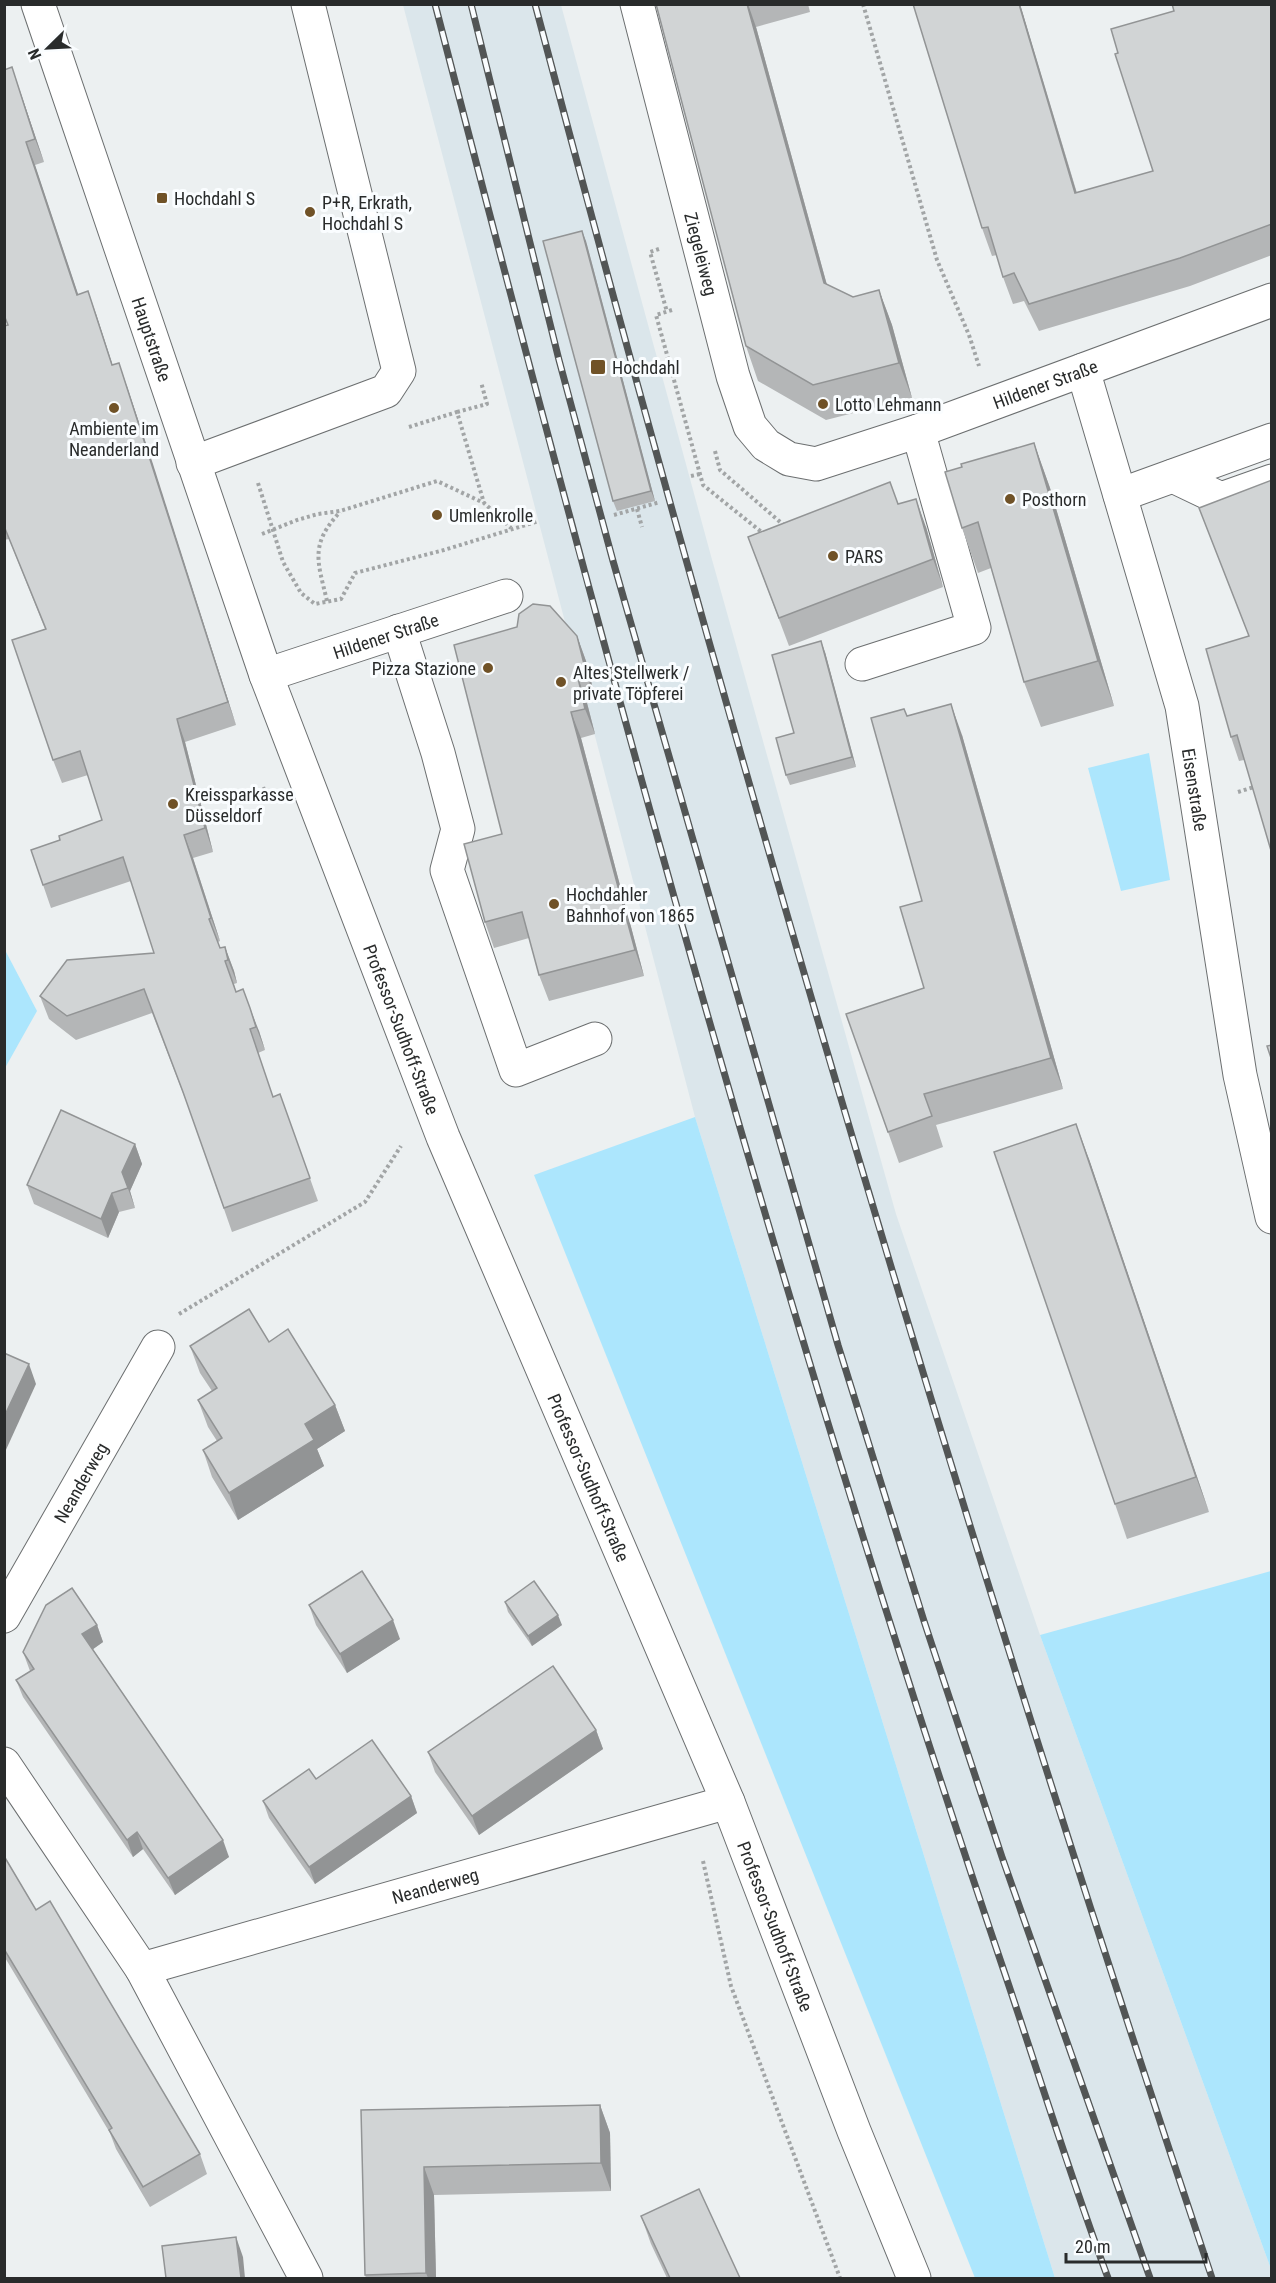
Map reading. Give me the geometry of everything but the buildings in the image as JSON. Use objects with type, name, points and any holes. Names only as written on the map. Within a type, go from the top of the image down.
[{"type":"street","name":"Hauptstraße","points":[[38,4],[266,675]]},
{"type":"street","points":[[193,463],[386,391],[399,371],[308,4]]},
{"type":"street","name":"Ziegeleiweg","points":[[637,4],[727,353],[750,426],[766,445],[789,459],[816,464]]},
{"type":"street","name":"Hildener Straße","points":[[816,464],[991,404],[1272,300]]},
{"type":"street","name":"Eisenstraße","points":[[1083,370],[1182,706],[1240,1075],[1272,1217]]},
{"type":"street","points":[[862,664],[974,628],[918,430]]},
{"type":"street","points":[[1120,495],[1272,440]]},
{"type":"street","points":[[1173,476],[1221,499],[1272,481]]},
{"type":"street","name":"Hildener Straße","points":[[266,675],[506,596]]},
{"type":"street","points":[[399,631],[438,753],[458,829],[447,870],[516,1070],[595,1039]]},
{"type":"street","name":"Professor-Sudhoff-Straße","points":[[266,675],[443,1137],[728,1802],[854,2131],[914,2278]]},
{"type":"street","name":"Neanderweg","points":[[4,1616],[158,1347]]},
{"type":"street","points":[[4,1764],[142,1970],[306,2278]]},
{"type":"street","name":"Neanderweg","points":[[142,1970],[728,1802]]},
{"type":"path","points":[[863,4],[937,260],[969,335],[991,404]]},
{"type":"path","points":[[654,267],[667,312],[656,315],[703,485],[770,539]]},
{"type":"path","points":[[457,412],[487,404],[481,382]]},
{"type":"path","points":[[461,425],[484,503]]},
{"type":"path","points":[[692,476],[700,474]]},
{"type":"path","points":[[297,520],[318,514],[340,512],[437,481],[484,503],[511,528]]},
{"type":"path","points":[[614,515],[660,502]]},
{"type":"path","points":[[637,509],[642,527]]},
{"type":"path","points":[[327,601],[317,555],[326,526],[340,512]]},
{"type":"path","points":[[272,530],[283,562],[301,593],[315,604],[341,599],[355,573],[456,546],[539,520]]},
{"type":"path","points":[[158,1347],[178,1315],[365,1202],[408,1137]]},
{"type":"path","points":[[692,1811],[731,1986],[840,2278]]},
{"type":"shaded area","points":[[403,5],[561,5],[711,556],[896,1214],[1040,1635],[1271,2269],[1271,2278],[1055,2278],[695,1117]]},
{"type":"shaded area","points":[[1149,753],[1170,880],[1121,891],[1088,768]]},
{"type":"shaded area","points":[[5,950],[37,1011],[5,1068]]},
{"type":"shaded area","points":[[695,1117],[1055,2278],[975,2278],[534,1175]]},
{"type":"shaded area","points":[[1272,1571],[1271,2269],[1040,1635]]},
{"type":"railway","points":[[435,4],[632,747],[773,1240],[924,1730],[1108,2278]]},
{"type":"railway","points":[[471,4],[559,360],[613,561],[838,1345],[924,1621],[1002,1857],[1150,2278]]},
{"type":"railway","points":[[535,4],[691,577],[855,1147],[1029,1714],[1212,2278]]},
{"type":"place","name":"Hochdahl S","points":[[162,198]]},
{"type":"place","name":"P+R, Erkrath, Hochdahl S","points":[[310,212]]},
{"type":"place","name":"Hochdahl","points":[[598,367]]},
{"type":"place","name":"Lotto Lehmann","points":[[823,404]]},
{"type":"place","name":"Ambiente im Neanderland","points":[[114,408]]},
{"type":"place","name":"Posthorn","points":[[1010,499]]},
{"type":"place","name":"Umlenkrolle","points":[[437,515]]},
{"type":"place","name":"PARS","points":[[833,556]]},
{"type":"place","name":"Pizza Stazione","points":[[488,668]]},
{"type":"place","name":"Altes Stellwerk / private Töpferei","points":[[561,682]]},
{"type":"place","name":"Kreissparkasse Düsseldorf","points":[[173,804]]},
{"type":"place","name":"Hochdahler Bahnhof von 1865","points":[[554,904]]}]
